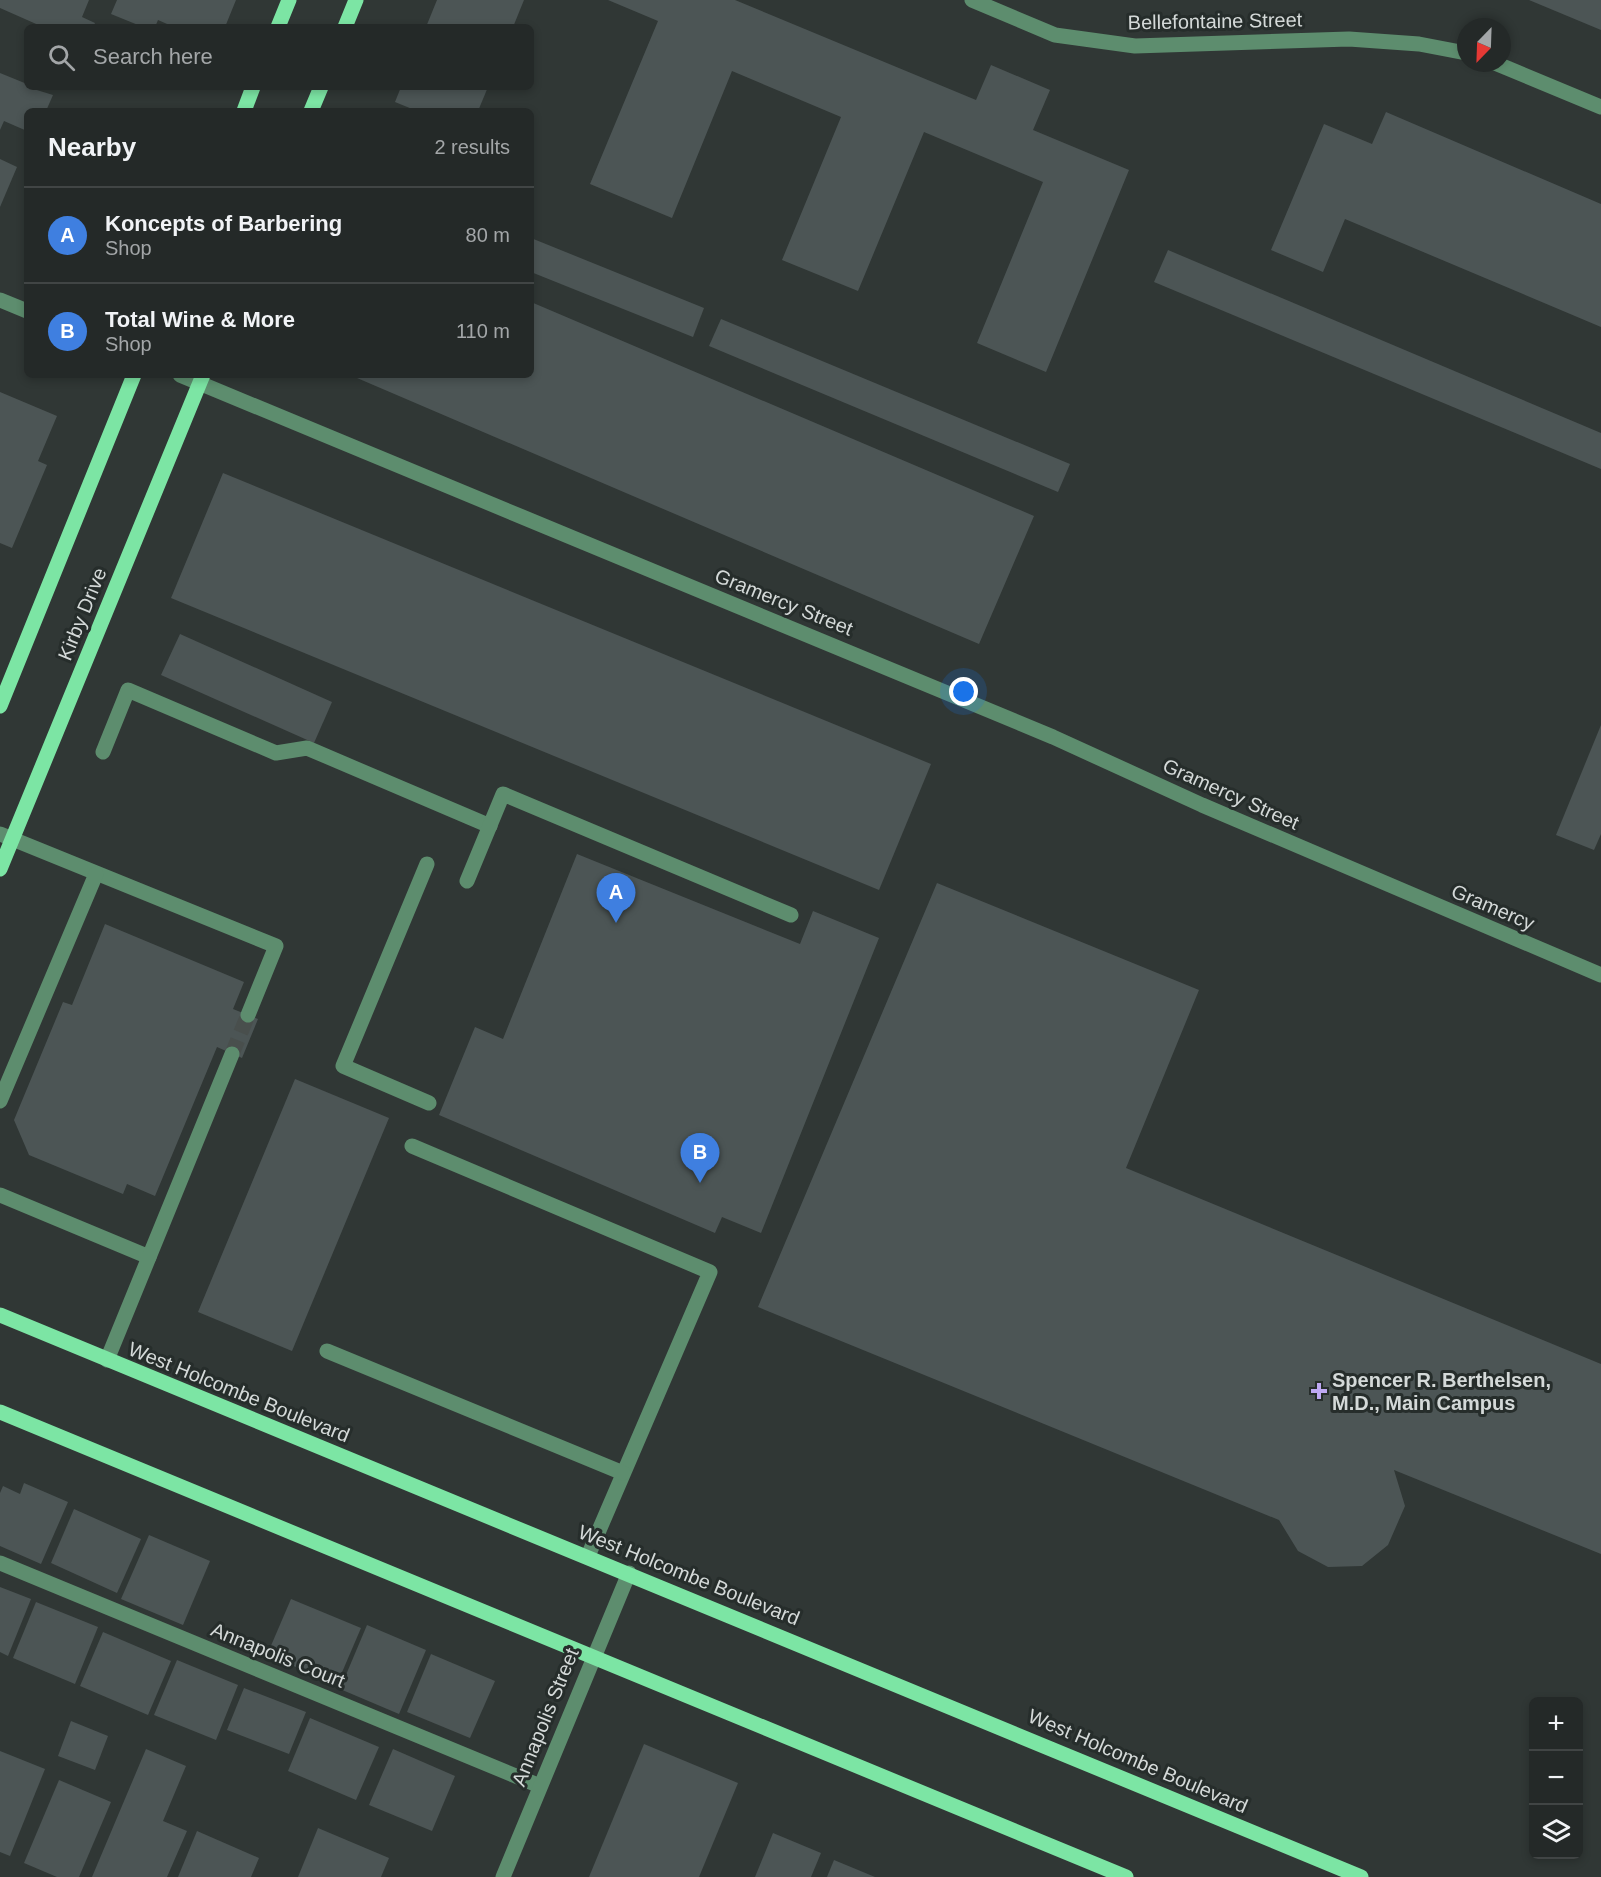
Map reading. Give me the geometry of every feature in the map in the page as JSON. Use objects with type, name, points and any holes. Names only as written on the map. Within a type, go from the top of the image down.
[{"type":"main road","points":[[279,24],[289,0]]},
{"type":"main road","points":[[346,24],[356,0]]},
{"type":"main road","points":[[244,108],[252,90]]},
{"type":"main road","points":[[312,108],[320,90]]},
{"type":"main road","name":"Kirby Drive","points":[[0,706],[133,378]]},
{"type":"main road","name":"Kirby Drive","points":[[0,869],[6,837],[201,379]]},
{"type":"main road","name":"West Holcombe Boulevard","points":[[0,1315],[1361,1877]]},
{"type":"main road","points":[[0,1412],[1126,1877]]},
{"type":"street","name":"Bellefontaine Street","points":[[972,0],[1055,35],[1135,46],[1349,39],[1419,44],[1457,50]]},
{"type":"street","points":[[1511,70],[1601,107]]},
{"type":"street","points":[[0,300],[24,310]]},
{"type":"street","name":"Gramercy Street","points":[[201,379],[1059,739],[1369,878]]},
{"type":"street","points":[[103,752],[128,690],[276,753],[307,748],[490,826]]},
{"type":"street","points":[[467,881],[503,794],[791,915]]},
{"type":"street","points":[[6,837],[276,946],[248,1015]]},
{"type":"street","points":[[428,864],[343,1066],[429,1103]]},
{"type":"street","points":[[0,1101],[96,874]]},
{"type":"street","name":"Gramercy","points":[[1369,878],[1601,975]]},
{"type":"street","points":[[107,1360],[232,1054]]},
{"type":"street","points":[[411,1146],[711,1272],[588,1556]]},
{"type":"street","points":[[0,1195],[149,1257]]},
{"type":"street","points":[[327,1351],[623,1473]]},
{"type":"street","name":"Annapolis Court","points":[[0,1563],[540,1786]]},
{"type":"street","name":"Annapolis Street","points":[[503,1877],[628,1573]]},
{"type":"building","points":[[0,0],[89,0],[82,17],[95,23],[36,24],[0,8]]},
{"type":"building","points":[[117,0],[236,0],[226,24],[167,24],[158,20],[156,24],[136,24],[111,14]]},
{"type":"building","points":[[437,0],[524,0],[514,24],[427,24]]},
{"type":"building","points":[[608,0],[735,0],[976,100],[991,65],[1050,90],[1033,130],[1129,170],[1046,372],[977,343],[1043,182],[924,132],[858,291],[782,260],[841,117],[732,71],[672,218],[590,184],[658,21]]},
{"type":"building","points":[[1529,0],[1601,0],[1601,30]]},
{"type":"building","points":[[0,73],[24,83],[24,90],[37,90],[53,95],[47,108],[24,108],[24,130],[4,121],[0,130]]},
{"type":"building","points":[[400,90],[487,90],[479,108],[410,108],[395,102]]},
{"type":"building","points":[[1386,112],[1601,204],[1601,327],[1345,219],[1323,272],[1271,250],[1324,124],[1372,144]]},
{"type":"building","points":[[0,159],[17,167],[0,207]]},
{"type":"building","points":[[534,239],[704,308],[693,337],[534,273]]},
{"type":"building","points":[[1168,250],[1601,433],[1601,469],[1154,282]]},
{"type":"building","points":[[534,303],[1034,516],[979,644],[357,378],[534,378]]},
{"type":"building","points":[[721,319],[1070,464],[1058,492],[709,346]]},
{"type":"building","points":[[0,392],[57,416],[38,461],[47,465],[12,548],[0,543]]},
{"type":"building","points":[[223,473],[931,764],[879,890],[171,598]]},
{"type":"building","points":[[180,634],[332,702],[314,743],[161,675]]},
{"type":"building","points":[[1601,725],[1601,834],[1594,850],[1556,835]]},
{"type":"building","points":[[577,854],[800,944],[813,911],[879,938],[761,1233],[722,1217],[715,1233],[439,1115],[475,1027],[503,1039]]},
{"type":"building","points":[[937,883],[1199,990],[1126,1168],[1601,1364],[1601,1554],[1394,1470],[1405,1506],[1388,1545],[1362,1566],[1328,1567],[1298,1551],[1279,1520],[758,1307]]},
{"type":"building","points":[[105,924],[244,982],[233,1009],[258,1019],[242,1058],[217,1047],[155,1196],[127,1184],[123,1194],[29,1155],[14,1120],[63,1002],[72,1005]]},
{"type":"building","points":[[295,1079],[389,1118],[292,1351],[198,1312]]},
{"type":"building","points":[[24,1483],[68,1502],[41,1564],[0,1546],[0,1493],[3,1486],[20,1494]]},
{"type":"building","points":[[74,1509],[141,1539],[117,1593],[51,1563]]},
{"type":"building","points":[[149,1535],[210,1561],[183,1625],[121,1599]]},
{"type":"building","points":[[0,1587],[31,1599],[8,1656],[0,1652]]},
{"type":"building","points":[[291,1599],[361,1628],[337,1684],[267,1655]]},
{"type":"building","points":[[36,1602],[98,1627],[75,1684],[13,1658]]},
{"type":"building","points":[[367,1625],[426,1650],[399,1714],[340,1689]]},
{"type":"building","points":[[103,1632],[171,1661],[148,1715],[80,1686]]},
{"type":"building","points":[[431,1654],[495,1681],[470,1738],[407,1712]]},
{"type":"building","points":[[177,1660],[238,1685],[216,1740],[154,1715]]},
{"type":"building","points":[[244,1688],[306,1712],[289,1754],[227,1730]]},
{"type":"building","points":[[310,1718],[379,1747],[356,1800],[288,1771]]},
{"type":"building","points":[[71,1721],[108,1736],[95,1770],[58,1756]]},
{"type":"building","points":[[644,1744],[738,1783],[699,1877],[589,1877]]},
{"type":"building","points":[[146,1749],[186,1766],[163,1821],[187,1831],[167,1877],[92,1877]]},
{"type":"building","points":[[393,1749],[455,1776],[432,1831],[369,1805]]},
{"type":"building","points":[[0,1751],[45,1769],[10,1856],[0,1852]]},
{"type":"building","points":[[59,1780],[111,1802],[79,1877],[57,1877],[24,1863]]},
{"type":"building","points":[[318,1828],[389,1858],[381,1877],[298,1877]]},
{"type":"building","points":[[197,1831],[259,1858],[251,1877],[178,1877]]},
{"type":"building","points":[[773,1833],[821,1853],[811,1877],[755,1877]]},
{"type":"building","points":[[834,1860],[875,1877],[827,1877]]},
{"type":"tunnel","points":[[232,1054],[248,1015]]},
{"type":"place","name":"Koncepts of Barbering","points":[[616,923]]},
{"type":"place","name":"Total Wine & More","points":[[700,1183]]},
{"type":"place","name":"Spencer R. Berthelsen, M.D., Main Campus","points":[[1319,1391]]}]
